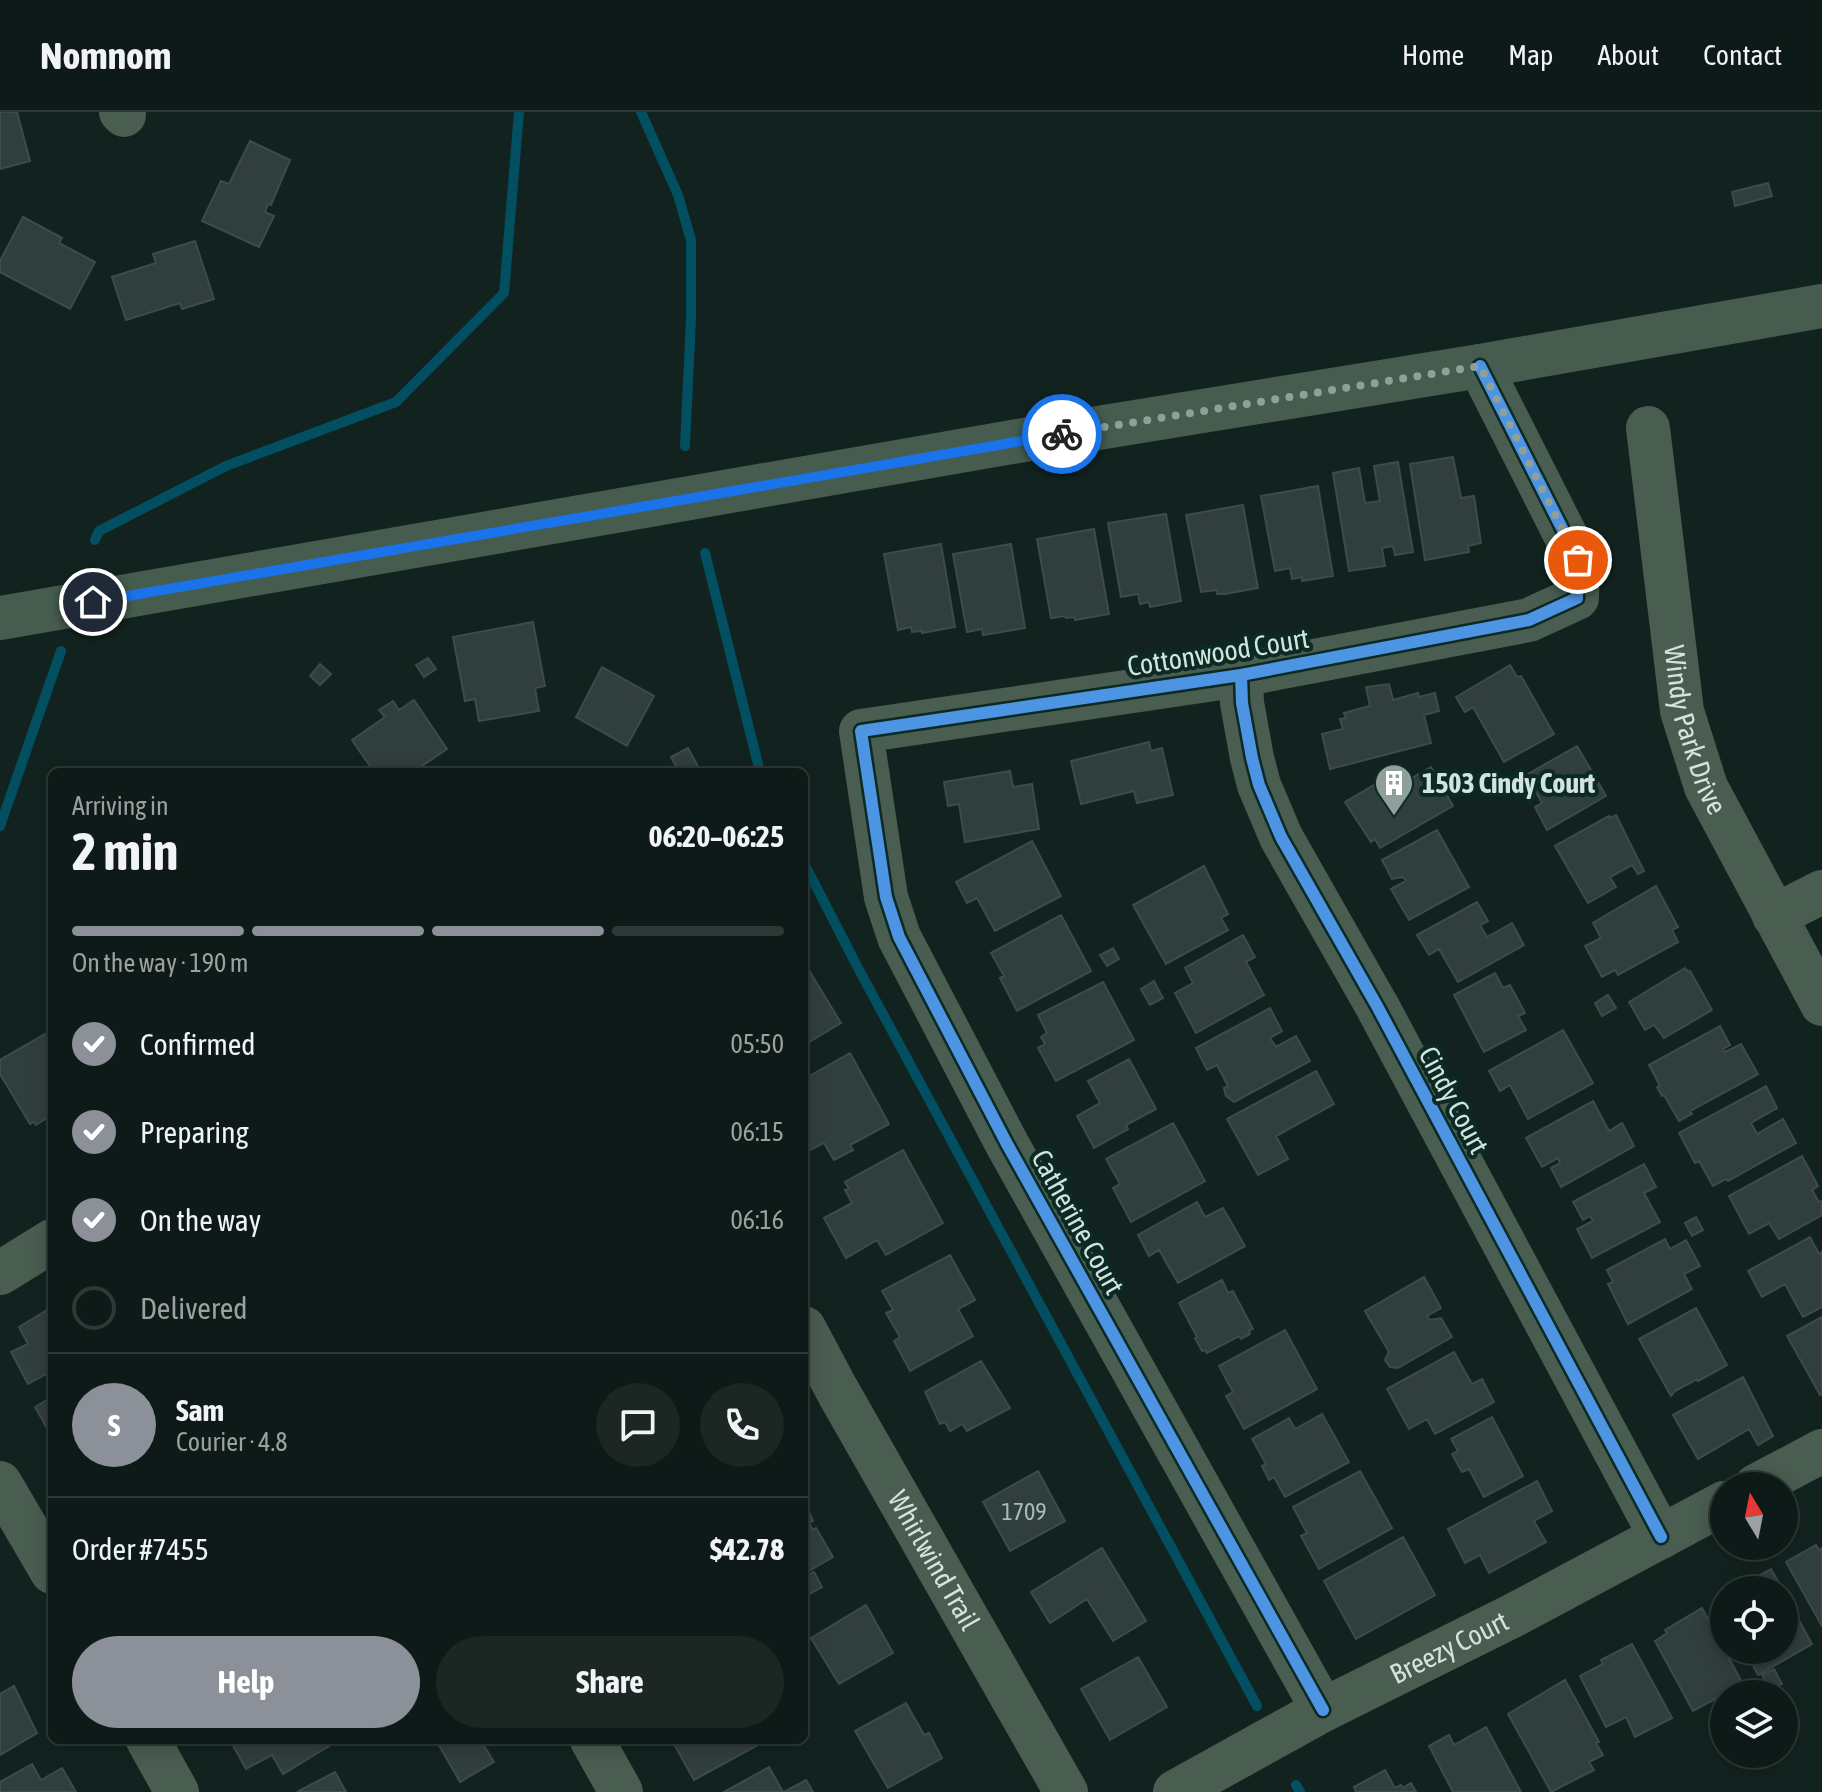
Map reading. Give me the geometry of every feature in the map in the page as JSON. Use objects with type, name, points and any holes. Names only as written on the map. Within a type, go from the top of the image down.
[{"type":"main road","points":[[0,618],[1018,441],[1480,366],[1822,306]]},
{"type":"main road","points":[[1693,330],[1822,329]]},
{"type":"street","name":"Cottonwood Court","points":[[861,731],[1241,675],[1529,620],[1577,598],[1578,560],[1480,366]]},
{"type":"street","name":"Windy Park Drive","points":[[1648,428],[1682,711],[1706,787],[1822,1004]]},
{"type":"street","name":"Cindy Court","points":[[1241,675],[1242,703],[1252,758],[1259,785],[1281,837],[1377,1006],[1661,1537]]},
{"type":"street","name":"Catherine Court","points":[[861,731],[886,897],[899,937],[1014,1157],[1323,1710]]},
{"type":"street","points":[[1774,916],[1822,892]]},
{"type":"street","points":[[0,1273],[48,1243]]},
{"type":"street","name":"Whirlwind Trail","points":[[808,1336],[1066,1792]]},
{"type":"street","points":[[1782,1472],[1822,1451]]},
{"type":"street","points":[[0,1483],[48,1565]]},
{"type":"street","name":"Breezy Court","points":[[1175,1792],[1323,1710],[1514,1615],[1710,1511]]},
{"type":"street","points":[[150,1744],[177,1792]]},
{"type":"street","points":[[594,1744],[621,1792]]},
{"type":"building","points":[[0,112],[17,112],[30,161],[0,169]]},
{"type":"building","points":[[250,141],[290,160],[265,212],[274,216],[259,247],[202,221],[221,181],[229,184]]},
{"type":"building","points":[[1768,183],[1772,196],[1735,206],[1732,192]]},
{"type":"building","points":[[23,217],[62,238],[59,243],[95,262],[70,309],[0,272],[0,261]]},
{"type":"building","points":[[195,241],[214,299],[182,309],[180,303],[126,320],[112,277],[156,263],[153,254]]},
{"type":"building","points":[[1453,457],[1461,498],[1474,496],[1481,543],[1468,546],[1469,552],[1425,560],[1410,464]]},
{"type":"building","points":[[1398,462],[1413,552],[1395,555],[1393,546],[1382,548],[1385,566],[1349,571],[1333,473],[1359,468],[1365,503],[1380,501],[1374,466]]},
{"type":"building","points":[[1318,486],[1333,576],[1302,581],[1302,577],[1292,579],[1290,568],[1275,571],[1261,496]]},
{"type":"building","points":[[1243,505],[1258,588],[1225,594],[1217,594],[1216,590],[1201,592],[1186,515]]},
{"type":"building","points":[[1166,514],[1181,601],[1150,607],[1149,602],[1140,604],[1138,594],[1121,597],[1108,523]]},
{"type":"building","points":[[1094,529],[1109,614],[1075,620],[1075,617],[1065,616],[1051,618],[1037,539]]},
{"type":"building","points":[[941,544],[955,627],[922,633],[912,632],[911,627],[898,630],[884,554]]},
{"type":"building","points":[[1011,544],[1025,628],[983,635],[982,629],[967,632],[953,554]]},
{"type":"building","points":[[533,622],[545,686],[535,688],[539,711],[479,721],[475,699],[465,701],[453,637]]},
{"type":"building","points":[[428,658],[436,669],[424,677],[416,665]]},
{"type":"building","points":[[320,664],[331,674],[320,685],[310,676]]},
{"type":"building","points":[[1510,665],[1517,677],[1521,676],[1554,734],[1504,762],[1473,707],[1465,712],[1456,697]]},
{"type":"building","points":[[602,667],[654,696],[627,746],[576,717]]},
{"type":"building","points":[[1389,684],[1393,700],[1418,693],[1419,697],[1435,693],[1439,711],[1424,715],[1431,743],[1330,769],[1322,734],[1343,729],[1340,719],[1346,718],[1344,713],[1370,706],[1366,687]]},
{"type":"building","points":[[414,700],[447,749],[423,768],[371,768],[352,740],[385,717],[379,710],[393,701],[399,710]]},
{"type":"building","points":[[1149,742],[1151,751],[1162,748],[1173,795],[1137,803],[1134,791],[1081,804],[1071,761]]},
{"type":"building","points":[[1577,746],[1606,796],[1547,830],[1535,807],[1542,803],[1526,775]]},
{"type":"building","points":[[688,748],[699,768],[677,768],[671,757]]},
{"type":"building","name":"1503 Cindy Court","points":[[1431,767],[1453,806],[1380,848],[1375,839],[1371,842],[1345,802],[1377,783],[1384,794]]},
{"type":"building","points":[[1010,771],[1013,787],[1032,784],[1039,829],[965,842],[959,804],[948,806],[944,782]]},
{"type":"building","points":[[1616,815],[1644,871],[1638,874],[1632,865],[1610,877],[1616,887],[1588,903],[1555,846]]},
{"type":"building","points":[[1437,830],[1469,887],[1409,920],[1391,889],[1406,881],[1403,877],[1392,879],[1382,860]]},
{"type":"building","points":[[1032,841],[1061,896],[995,931],[977,898],[967,903],[956,882]]},
{"type":"building","points":[[1204,866],[1228,914],[1221,918],[1228,930],[1166,964],[1133,905]]},
{"type":"building","points":[[1656,886],[1678,927],[1672,930],[1678,942],[1618,975],[1615,970],[1602,977],[1585,946],[1601,938],[1593,923]]},
{"type":"building","points":[[1477,902],[1488,921],[1480,925],[1487,937],[1512,923],[1524,945],[1458,982],[1439,949],[1429,955],[1417,935]]},
{"type":"building","points":[[1061,915],[1091,971],[1017,1011],[1000,978],[1004,976],[991,953]]},
{"type":"building","points":[[1243,935],[1255,957],[1246,962],[1264,995],[1196,1033],[1175,993],[1193,983],[1185,968]]},
{"type":"building","points":[[1113,948],[1119,959],[1107,966],[1100,955]]},
{"type":"building","points":[[1685,968],[1690,971],[1712,1010],[1664,1038],[1654,1025],[1645,1030],[1629,1002]]},
{"type":"building","points":[[808,969],[841,1023],[808,1043]]},
{"type":"building","points":[[1495,973],[1503,988],[1510,985],[1525,1013],[1518,1016],[1526,1030],[1484,1052],[1454,995]]},
{"type":"building","points":[[1154,981],[1163,998],[1150,1005],[1141,989]]},
{"type":"building","points":[[1103,982],[1134,1040],[1056,1081],[1038,1048],[1045,1044],[1041,1037],[1047,1033],[1038,1015]]},
{"type":"building","points":[[1608,995],[1616,1008],[1602,1016],[1595,1003]]},
{"type":"building","points":[[1270,1008],[1282,1031],[1270,1038],[1276,1047],[1296,1036],[1310,1061],[1234,1102],[1226,1096],[1224,1088],[1228,1086],[1217,1065],[1207,1070],[1196,1048]]},
{"type":"building","points":[[1720,1026],[1730,1045],[1723,1049],[1725,1052],[1741,1044],[1758,1074],[1690,1111],[1692,1114],[1679,1121],[1657,1087],[1660,1086],[1649,1065]]},
{"type":"building","points":[[1563,1030],[1593,1083],[1528,1119],[1510,1085],[1500,1091],[1489,1071]]},
{"type":"building","points":[[48,1032],[48,1120],[30,1124],[0,1074],[0,1060]]},
{"type":"building","points":[[850,1053],[889,1124],[850,1145],[853,1150],[834,1160],[824,1143],[808,1151],[808,1077]]},
{"type":"building","points":[[1129,1059],[1156,1109],[1126,1125],[1128,1129],[1094,1148],[1077,1116],[1100,1103],[1088,1081]]},
{"type":"building","points":[[1316,1071],[1334,1104],[1276,1136],[1288,1159],[1258,1175],[1227,1119]]},
{"type":"building","points":[[1766,1086],[1777,1108],[1751,1123],[1757,1134],[1783,1119],[1796,1143],[1728,1181],[1726,1179],[1713,1186],[1699,1161],[1695,1163],[1679,1133]]},
{"type":"building","points":[[1593,1101],[1609,1131],[1622,1123],[1634,1146],[1561,1187],[1551,1168],[1560,1163],[1558,1158],[1542,1167],[1526,1138]]},
{"type":"building","points":[[1173,1123],[1205,1181],[1131,1222],[1113,1188],[1120,1184],[1106,1159]]},
{"type":"building","points":[[903,1150],[943,1223],[886,1255],[877,1240],[846,1258],[824,1218],[852,1203],[845,1190],[849,1189],[845,1182]]},
{"type":"building","points":[[1802,1156],[1818,1186],[1812,1190],[1819,1202],[1822,1201],[1822,1215],[1779,1239],[1769,1223],[1749,1234],[1729,1196]]},
{"type":"building","points":[[1644,1164],[1656,1187],[1644,1193],[1660,1222],[1592,1258],[1577,1229],[1593,1221],[1590,1216],[1583,1220],[1573,1202]]},
{"type":"building","points":[[1197,1202],[1205,1217],[1223,1208],[1245,1246],[1178,1283],[1159,1250],[1149,1256],[1138,1235]]},
{"type":"building","points":[[1696,1217],[1703,1230],[1692,1236],[1685,1223]]},
{"type":"building","points":[[1810,1237],[1819,1254],[1822,1252],[1822,1307],[1803,1317],[1785,1284],[1762,1297],[1748,1271]]},
{"type":"building","points":[[1665,1239],[1670,1249],[1686,1240],[1700,1266],[1684,1274],[1692,1289],[1628,1324],[1608,1284],[1613,1282],[1607,1270]]},
{"type":"building","points":[[950,1255],[975,1300],[958,1309],[973,1336],[910,1371],[894,1341],[900,1337],[886,1313],[893,1310],[882,1291]]},
{"type":"building","points":[[1424,1277],[1441,1308],[1427,1316],[1430,1320],[1441,1318],[1452,1337],[1398,1368],[1390,1367],[1385,1360],[1389,1352],[1365,1311]]},
{"type":"building","points":[[1222,1280],[1228,1293],[1233,1291],[1253,1329],[1241,1339],[1239,1336],[1207,1353],[1202,1351],[1179,1303]]},
{"type":"building","points":[[1696,1308],[1727,1365],[1675,1391],[1671,1396],[1639,1339]]},
{"type":"building","points":[[48,1309],[48,1373],[28,1384],[11,1352],[28,1344],[19,1327]]},
{"type":"building","points":[[1822,1317],[1822,1394],[1820,1395],[1787,1336]]},
{"type":"building","points":[[1285,1330],[1317,1389],[1244,1429],[1226,1396],[1233,1392],[1219,1366]]},
{"type":"building","points":[[1454,1352],[1472,1384],[1482,1379],[1494,1402],[1435,1434],[1427,1419],[1409,1429],[1387,1389]]},
{"type":"building","points":[[981,1361],[1010,1408],[967,1431],[962,1424],[950,1431],[945,1422],[940,1424],[925,1392]]},
{"type":"building","points":[[1743,1377],[1773,1436],[1758,1445],[1749,1429],[1698,1459],[1673,1415]]},
{"type":"building","points":[[48,1399],[48,1430],[35,1407]]},
{"type":"building","points":[[1322,1414],[1349,1462],[1285,1497],[1274,1477],[1269,1480],[1262,1466],[1266,1464],[1252,1439],[1289,1418],[1295,1429]]},
{"type":"building","points":[[1492,1417],[1523,1476],[1484,1497],[1469,1469],[1462,1472],[1452,1454],[1458,1451],[1451,1439]]},
{"type":"building","points":[[1038,1471],[1065,1521],[1010,1551],[983,1502]]},
{"type":"building","points":[[1360,1471],[1392,1528],[1319,1569],[1301,1536],[1307,1533],[1293,1507]]},
{"type":"building","points":[[1537,1481],[1552,1511],[1534,1521],[1546,1542],[1489,1573],[1480,1555],[1465,1563],[1448,1529]]},
{"type":"building","points":[[808,1513],[813,1521],[809,1523],[813,1530],[816,1528],[833,1557],[808,1572]]},
{"type":"building","points":[[1403,1537],[1435,1595],[1356,1639],[1324,1581]]},
{"type":"building","points":[[1816,1545],[1819,1550],[1822,1548],[1822,1626],[1798,1583],[1798,1576],[1794,1576],[1786,1562],[1798,1560],[1798,1555]]},
{"type":"building","points":[[1102,1548],[1146,1621],[1113,1641],[1087,1599],[1050,1623],[1031,1592]]},
{"type":"building","points":[[1771,1569],[1775,1576],[1758,1576]]},
{"type":"building","points":[[814,1572],[822,1587],[808,1595],[808,1576]]},
{"type":"building","points":[[866,1605],[893,1653],[839,1684],[811,1638]]},
{"type":"building","points":[[1702,1608],[1710,1623],[1710,1664],[1732,1664],[1741,1680],[1710,1680],[1710,1702],[1693,1711],[1655,1641],[1667,1633],[1665,1630]]},
{"type":"building","points":[[1798,1618],[1812,1644],[1798,1652]]},
{"type":"building","points":[[1632,1644],[1672,1718],[1635,1737],[1626,1717],[1606,1727],[1580,1676],[1603,1664],[1601,1660]]},
{"type":"building","points":[[1138,1657],[1167,1707],[1110,1740],[1081,1689]]},
{"type":"building","points":[[1752,1664],[1777,1664],[1758,1675]]},
{"type":"building","points":[[1774,1669],[1780,1680],[1765,1680],[1762,1675]]},
{"type":"building","points":[[1565,1680],[1603,1755],[1589,1762],[1594,1770],[1551,1792],[1508,1714]]},
{"type":"building","points":[[14,1686],[37,1733],[0,1755],[0,1694]]},
{"type":"building","points":[[906,1703],[924,1735],[929,1733],[942,1758],[888,1788],[855,1731]]},
{"type":"building","points":[[1486,1727],[1521,1792],[1453,1792],[1429,1746],[1449,1735],[1454,1745]]},
{"type":"building","points":[[232,1744],[332,1744],[283,1774],[272,1755],[246,1769]]},
{"type":"building","points":[[438,1744],[483,1744],[494,1762],[460,1782]]},
{"type":"building","points":[[679,1744],[760,1744],[694,1780],[675,1746]]},
{"type":"building","points":[[32,1764],[41,1780],[62,1768],[76,1792],[0,1792],[0,1782]]},
{"type":"building","points":[[769,1767],[783,1792],[724,1792]]},
{"type":"building","points":[[1385,1770],[1395,1788],[1411,1783],[1416,1792],[1356,1792],[1354,1787]]},
{"type":"building","points":[[335,1772],[346,1792],[297,1792]]},
{"type":"building","points":[[806,1780],[813,1792],[784,1792]]},
{"type":"waterway","points":[[95,540],[99,531],[226,466],[396,402],[504,293],[519,112]]},
{"type":"waterway","points":[[641,112],[678,195],[691,240],[685,446]]},
{"type":"waterway","points":[[705,553],[759,768]]},
{"type":"waterway","points":[[0,826],[61,651]]},
{"type":"waterway","points":[[808,871],[1257,1706]]},
{"type":"waterway","points":[[1296,1785],[1300,1792]]},
{"type":"cycle path","points":[[1323,1710],[1007,1144],[899,937],[886,897],[861,731],[1241,675],[1529,620],[1577,598],[1578,560],[1480,366]]},
{"type":"cycle path","points":[[1241,675],[1242,703],[1252,758],[1259,785],[1281,837],[1377,1006],[1661,1537]]},
{"type":"way so far","points":[[1062,434],[1480,366],[1578,560]]},
{"type":"place","name":"1503 Cindy Court","points":[[1394,817]]},
{"type":"route","points":[[93,602],[1062,434]]}]
